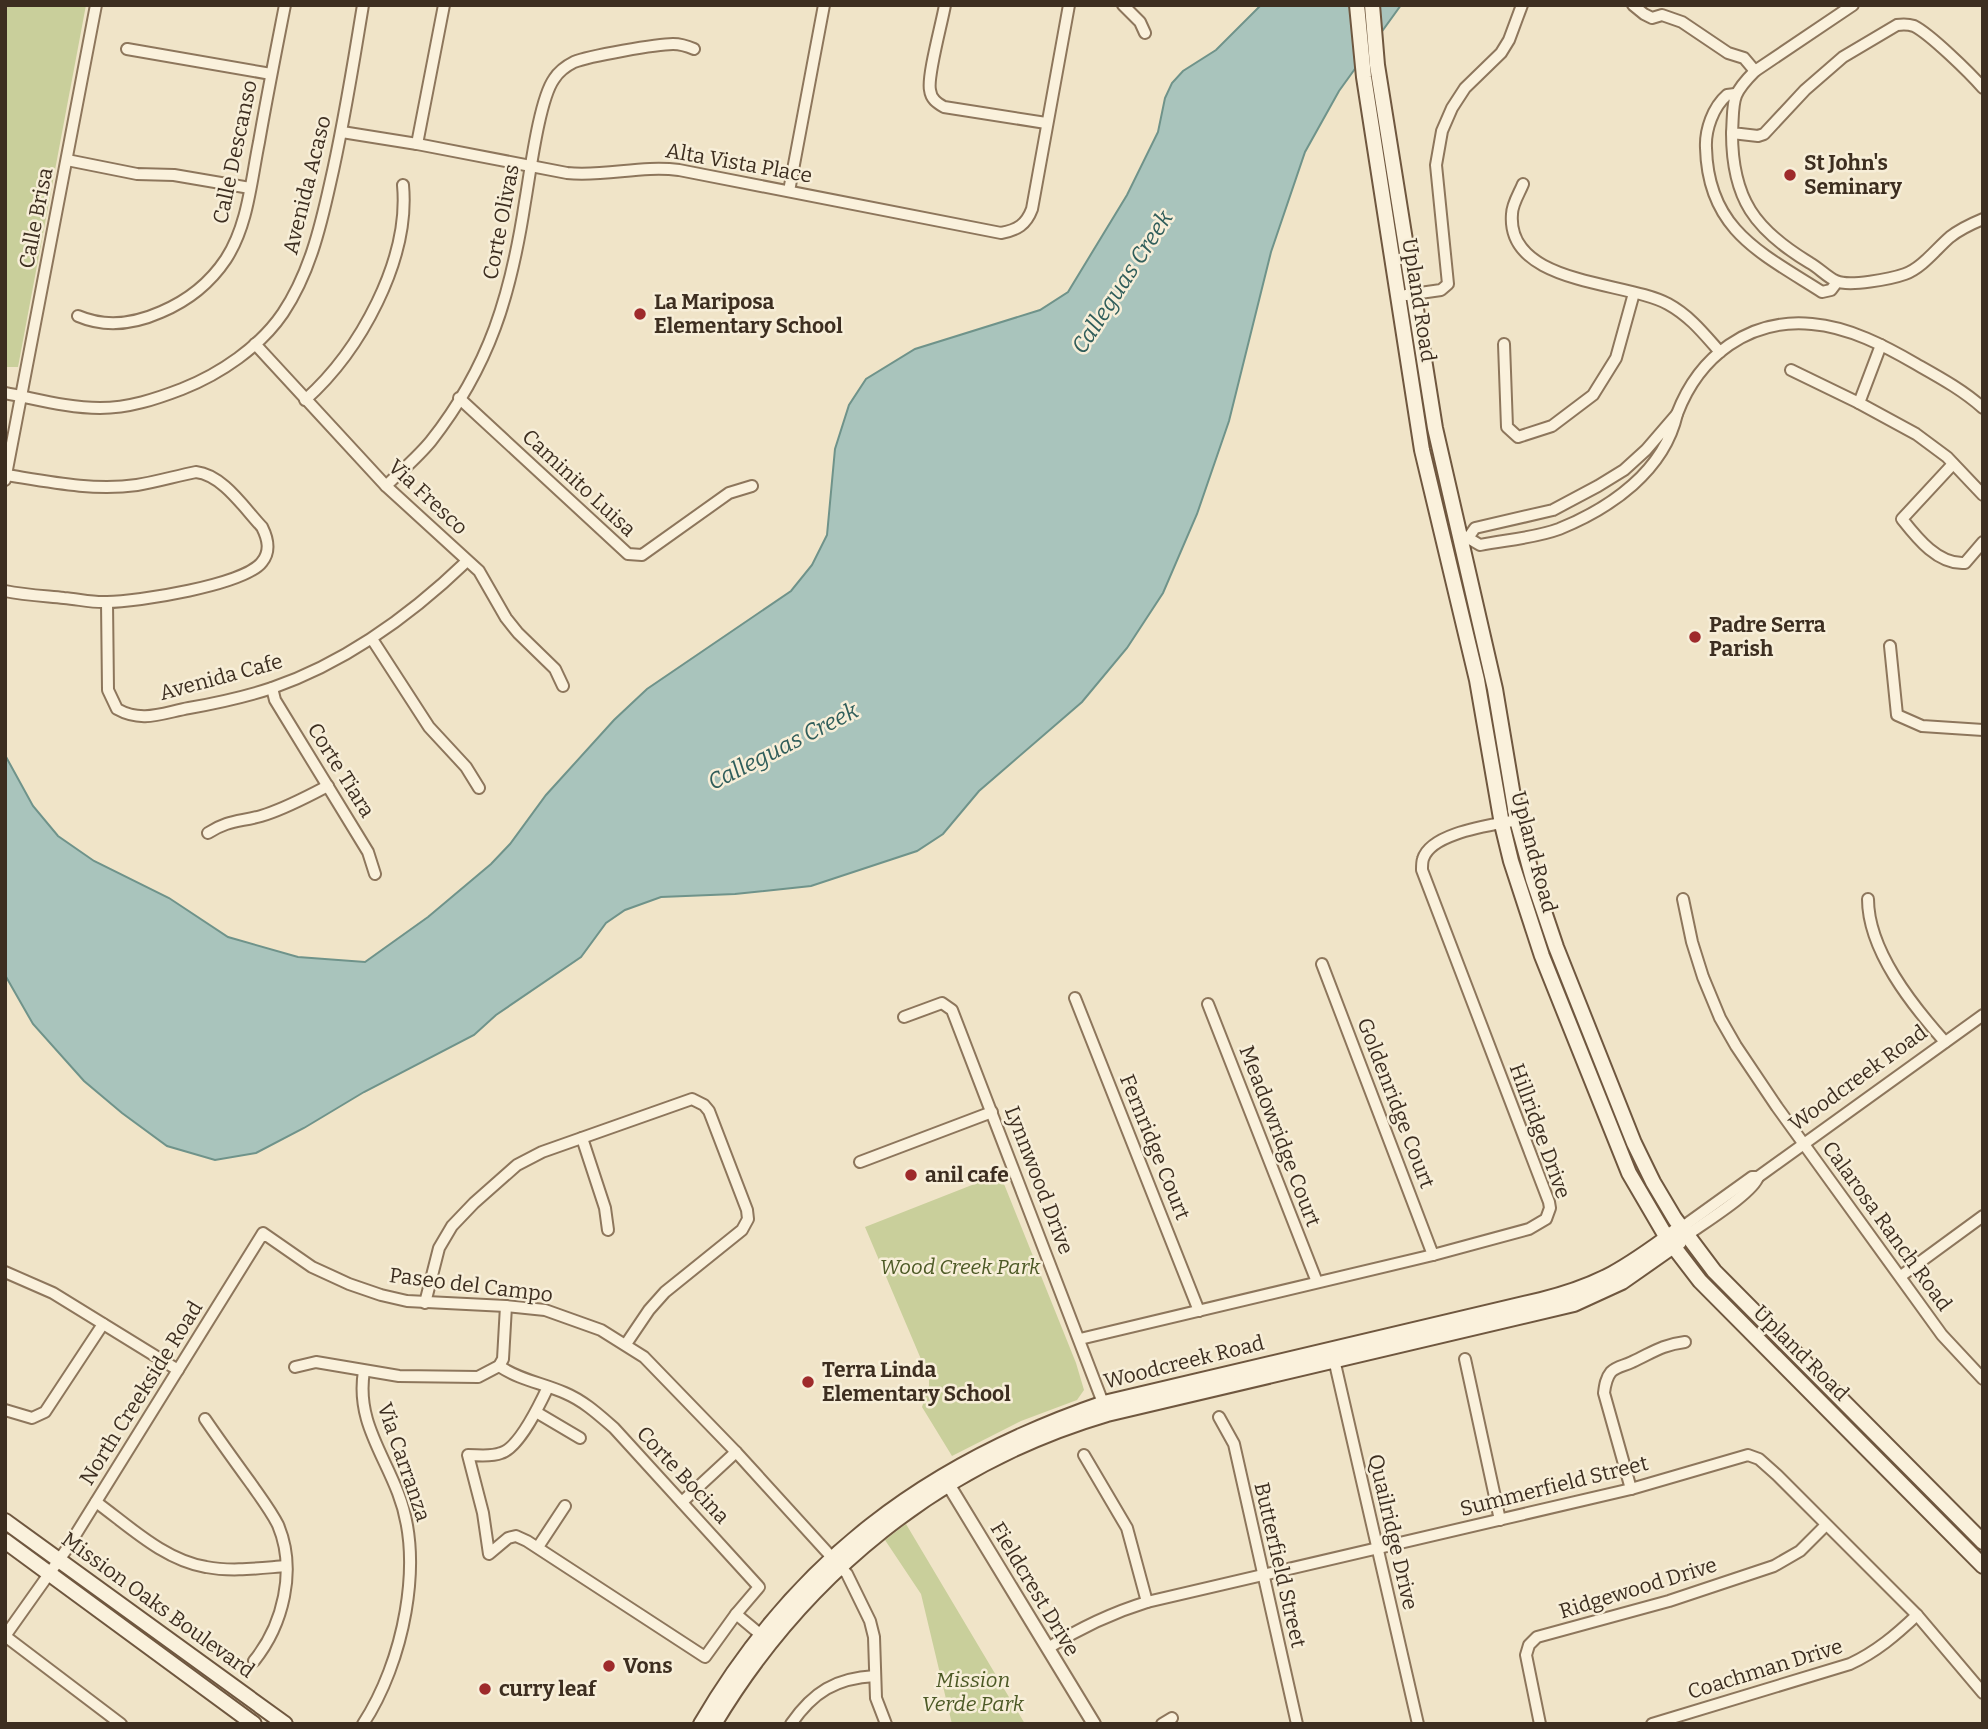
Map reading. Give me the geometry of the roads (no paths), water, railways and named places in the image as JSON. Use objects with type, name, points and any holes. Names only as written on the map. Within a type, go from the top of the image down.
[{"type":"main road","name":"Upland Road","points":[[1357,5],[1364,77],[1422,450],[1477,680],[1502,824],[1528,919],[1607,1121],[1629,1173],[1670,1242],[1720,1301],[1983,1566]]},
{"type":"main road","name":"Upland Road","points":[[1372,5],[1377,65],[1439,451],[1495,689],[1517,820],[1544,912],[1615,1096],[1653,1182],[1684,1232],[1734,1292],[1983,1542]]},
{"type":"main road","name":"Woodcreek Road","points":[[715,1724],[784,1606],[837,1561],[886,1513],[1035,1428],[1105,1408],[1333,1355],[1586,1287],[1629,1266],[1684,1232]]},
{"type":"main road","name":"Mission Oaks Boulevard","points":[[5,1521],[285,1724]]},
{"type":"main road","name":"Mission Oaks Boulevard","points":[[5,1541],[254,1724]]},
{"type":"main road","name":"Woodcreek Road","points":[[701,1724],[726,1683],[765,1639]]},
{"type":"street","name":"Calle Brisa","points":[[6,478],[96,5]]},
{"type":"street","name":"Calle Descanso","points":[[78,316],[95,323],[118,324],[139,320],[170,308],[198,290],[212,277],[233,248],[243,221],[285,5]]},
{"type":"street","name":"Avenida Acaso","points":[[5,393],[71,406],[101,408],[151,401],[202,381],[255,344],[284,312],[301,281],[321,228],[342,132],[363,5]]},
{"type":"street","points":[[417,144],[444,5]]},
{"type":"street","points":[[789,191],[824,5]]},
{"type":"street","points":[[945,5],[930,81],[930,94],[936,102],[944,107],[1046,122],[1069,5]]},
{"type":"street","points":[[1123,5],[1140,22],[1145,33]]},
{"type":"street","points":[[1398,297],[1441,290],[1448,284],[1436,165],[1442,131],[1465,88],[1490,64],[1509,40],[1522,5]]},
{"type":"street","points":[[1633,5],[1652,18],[1662,15],[1682,22],[1728,53],[1744,58],[1755,71]]},
{"type":"street","points":[[1853,5],[1755,71],[1735,94],[1732,162],[1745,204],[1770,234],[1792,253],[1838,282],[1848,283],[1889,279],[1907,274],[1952,236],[1983,219]]},
{"type":"street","points":[[1732,133],[1758,136],[1764,134],[1805,90],[1843,57],[1904,23],[1917,28],[1972,75],[1983,88]]},
{"type":"street","name":"Corte Olivas","points":[[386,486],[431,441],[488,348],[505,303],[519,245],[531,166],[551,84],[563,69],[580,60],[667,44],[694,49]]},
{"type":"street","points":[[127,48],[271,74]]},
{"type":"street","points":[[1735,94],[1727,94],[1719,102],[1705,136],[1713,195],[1720,209],[1731,226],[1752,246],[1822,292],[1831,290],[1838,282]]},
{"type":"street","name":"Alta Vista Place","points":[[342,132],[584,175],[667,168],[1001,233],[1013,231],[1025,222],[1031,209],[1046,122]]},
{"type":"street","points":[[67,160],[137,174],[174,175],[250,188]]},
{"type":"street","points":[[1523,184],[1511,213],[1515,236],[1529,256],[1558,274],[1667,303],[1694,322],[1720,352]]},
{"type":"street","points":[[305,400],[325,382],[347,355],[379,298],[391,268],[404,213],[403,185]]},
{"type":"street","points":[[1504,344],[1507,427],[1518,437],[1552,426],[1594,395],[1616,358],[1634,293]]},
{"type":"street","points":[[1677,414],[1646,450],[1623,470],[1598,486],[1553,510],[1475,528],[1468,538],[1480,545],[1558,529],[1610,502],[1637,482],[1657,461],[1673,434],[1677,414],[1695,377],[1713,357],[1756,331],[1783,324],[1825,326],[1881,345],[1946,380],[1983,408]]},
{"type":"street","name":"Via Fresco","points":[[255,344],[386,486],[489,585],[506,618],[518,634],[555,669],[562,686]]},
{"type":"street","points":[[1859,403],[1881,345]]},
{"type":"street","points":[[1791,370],[1916,434],[1953,464],[1983,495]]},
{"type":"street","name":"Caminito Luisa","points":[[459,398],[628,554],[642,555],[729,493],[752,486]]},
{"type":"street","points":[[1953,464],[1902,519],[1918,539],[1943,558],[1957,563],[1965,562],[1983,542]]},
{"type":"street","points":[[5,592],[107,603],[174,594],[208,586],[250,571],[262,563],[268,541],[262,527],[220,482],[205,473],[196,472],[139,485],[109,488],[6,478]]},
{"type":"street","name":"Avenida Cafe","points":[[107,603],[107,677],[110,698],[117,709],[139,718],[220,702],[272,688],[310,672],[372,639],[411,611],[467,561]]},
{"type":"street","points":[[372,639],[429,727],[466,767],[479,789]]},
{"type":"street","points":[[1890,646],[1897,715],[1922,726],[1983,730]]},
{"type":"street","name":"Corte Tiara","points":[[272,688],[275,700],[368,852],[375,874]]},
{"type":"street","points":[[208,833],[225,822],[260,816],[283,808],[328,786]]},
{"type":"street","name":"Hillridge Drive","points":[[1080,1339],[1433,1255],[1542,1224],[1549,1214],[1549,1202],[1422,870],[1423,859],[1435,844],[1460,833],[1517,820]]},
{"type":"street","name":"Calarosa Ranch Road","points":[[1684,899],[1692,942],[1720,1018],[1755,1075],[1942,1335],[1983,1379]]},
{"type":"street","points":[[1868,899],[1872,931],[1884,956],[1925,1019],[1945,1042]]},
{"type":"street","name":"Goldenridge Court","points":[[1322,964],[1433,1255]]},
{"type":"street","name":"Fernridge Court","points":[[1074,998],[1199,1311]]},
{"type":"street","name":"Lynnwood Drive","points":[[904,1017],[935,1004],[942,1003],[952,1010],[1105,1408]]},
{"type":"street","name":"Meadowridge Court","points":[[1208,1004],[1317,1282]]},
{"type":"street","name":"Woodcreek Road","points":[[1684,1232],[1752,1177],[1758,1177],[1983,1014]]},
{"type":"street","points":[[425,1303],[439,1248],[452,1226],[517,1166],[542,1152],[685,1100],[697,1100],[709,1111],[747,1210],[748,1219],[742,1230],[665,1292],[626,1344]]},
{"type":"street","points":[[860,1162],[992,1112]]},
{"type":"street","points":[[582,1138],[605,1208],[608,1230]]},
{"type":"street","points":[[1901,1276],[1983,1216]]},
{"type":"street","name":"Paseo del Campo","points":[[263,1233],[312,1267],[349,1284],[407,1301],[545,1310],[571,1318],[626,1344],[659,1370],[837,1561],[870,1621],[874,1637],[876,1698],[886,1724]]},
{"type":"street","name":"North Creekside Road","points":[[5,1636],[60,1560],[263,1233]]},
{"type":"street","points":[[5,1272],[53,1293],[178,1370]]},
{"type":"street","points":[[295,1367],[316,1362],[399,1376],[478,1377],[499,1366],[503,1359],[506,1344],[506,1306]]},
{"type":"street","points":[[5,1410],[32,1418],[45,1412],[103,1324]]},
{"type":"street","points":[[1632,1489],[1604,1393],[1605,1384],[1613,1370],[1619,1366],[1629,1364],[1664,1345],[1685,1342]]},
{"type":"street","name":"Quailridge Drive","points":[[1333,1355],[1418,1724]]},
{"type":"street","points":[[1465,1359],[1500,1520]]},
{"type":"street","name":"Corte Bocina","points":[[499,1366],[513,1375],[566,1393],[599,1414],[760,1587],[736,1614]]},
{"type":"street","name":"Via Carranza","points":[[363,1724],[383,1688],[407,1606],[411,1580],[409,1534],[404,1510],[367,1422],[362,1402],[364,1371]]},
{"type":"street","points":[[548,1387],[536,1412],[510,1449],[492,1455],[468,1455],[483,1513],[489,1554],[508,1538],[516,1536],[538,1547],[705,1657],[736,1614],[765,1639]]},
{"type":"street","points":[[536,1412],[580,1438]]},
{"type":"street","name":"Butterfield Street","points":[[1219,1417],[1234,1444],[1297,1724]]},
{"type":"street","points":[[205,1419],[274,1518],[286,1566],[286,1584],[273,1634],[254,1661]]},
{"type":"street","points":[[682,1502],[736,1452]]},
{"type":"street","points":[[1084,1455],[1127,1528],[1147,1602]]},
{"type":"street","name":"Summerfield Street","points":[[1048,1648],[1114,1612],[1147,1602],[1632,1489],[1742,1455],[1754,1456],[1826,1525],[1917,1615],[1983,1693]]},
{"type":"street","name":"Fieldcrest Drive","points":[[945,1479],[1094,1724]]},
{"type":"street","points":[[96,1502],[158,1547],[183,1561],[229,1570],[286,1566]]},
{"type":"street","points":[[538,1547],[565,1506]]},
{"type":"street","name":"Ridgewood Drive","points":[[1541,1724],[1526,1655],[1532,1640],[1669,1601],[1774,1566],[1800,1551],[1826,1525]]},
{"type":"street","name":"Coachman Drive","points":[[1652,1724],[1850,1664],[1869,1656],[1917,1615]]},
{"type":"street","points":[[5,1636],[121,1724]]},
{"type":"street","points":[[791,1724],[803,1707],[831,1686],[859,1676],[875,1676]]},
{"type":"water","name":"Calleguas Creek","points":[[1261,5],[1401,5],[1339,91],[1305,152],[1271,252],[1229,421],[1197,514],[1163,593],[1127,648],[1082,702],[979,791],[943,834],[917,851],[811,886],[735,894],[661,897],[625,910],[606,923],[581,957],[496,1015],[474,1035],[364,1092],[256,1153],[215,1160],[167,1146],[84,1081],[33,1024],[5,975],[5,755],[33,806],[58,836],[94,861],[169,898],[228,937],[298,957],[365,962],[428,917],[491,864],[510,844],[546,795],[614,720],[647,689],[791,591],[812,565],[827,535],[835,449],[849,405],[866,379],[915,349],[1040,310],[1068,292],[1127,195],[1158,132],[1165,98],[1172,83],[1183,71],[1216,50]]},
{"type":"place","name":"St John's Seminary","points":[[1790,175]]},
{"type":"place","name":"La Mariposa Elementary School","points":[[640,314]]},
{"type":"place","name":"Padre Serra Parish","points":[[1695,637]]},
{"type":"place","name":"anil cafe","points":[[911,1175]]},
{"type":"place","name":"Terra Linda Elementary School","points":[[808,1382]]},
{"type":"place","name":"Vons","points":[[609,1666]]},
{"type":"place","name":"curry leaf","points":[[485,1689]]},
{"type":"park label","name":"Wood Creek Park","points":[[960,1267]]},
{"type":"park label","name":"Mission Verde Park","points":[[973,1692]]}]
